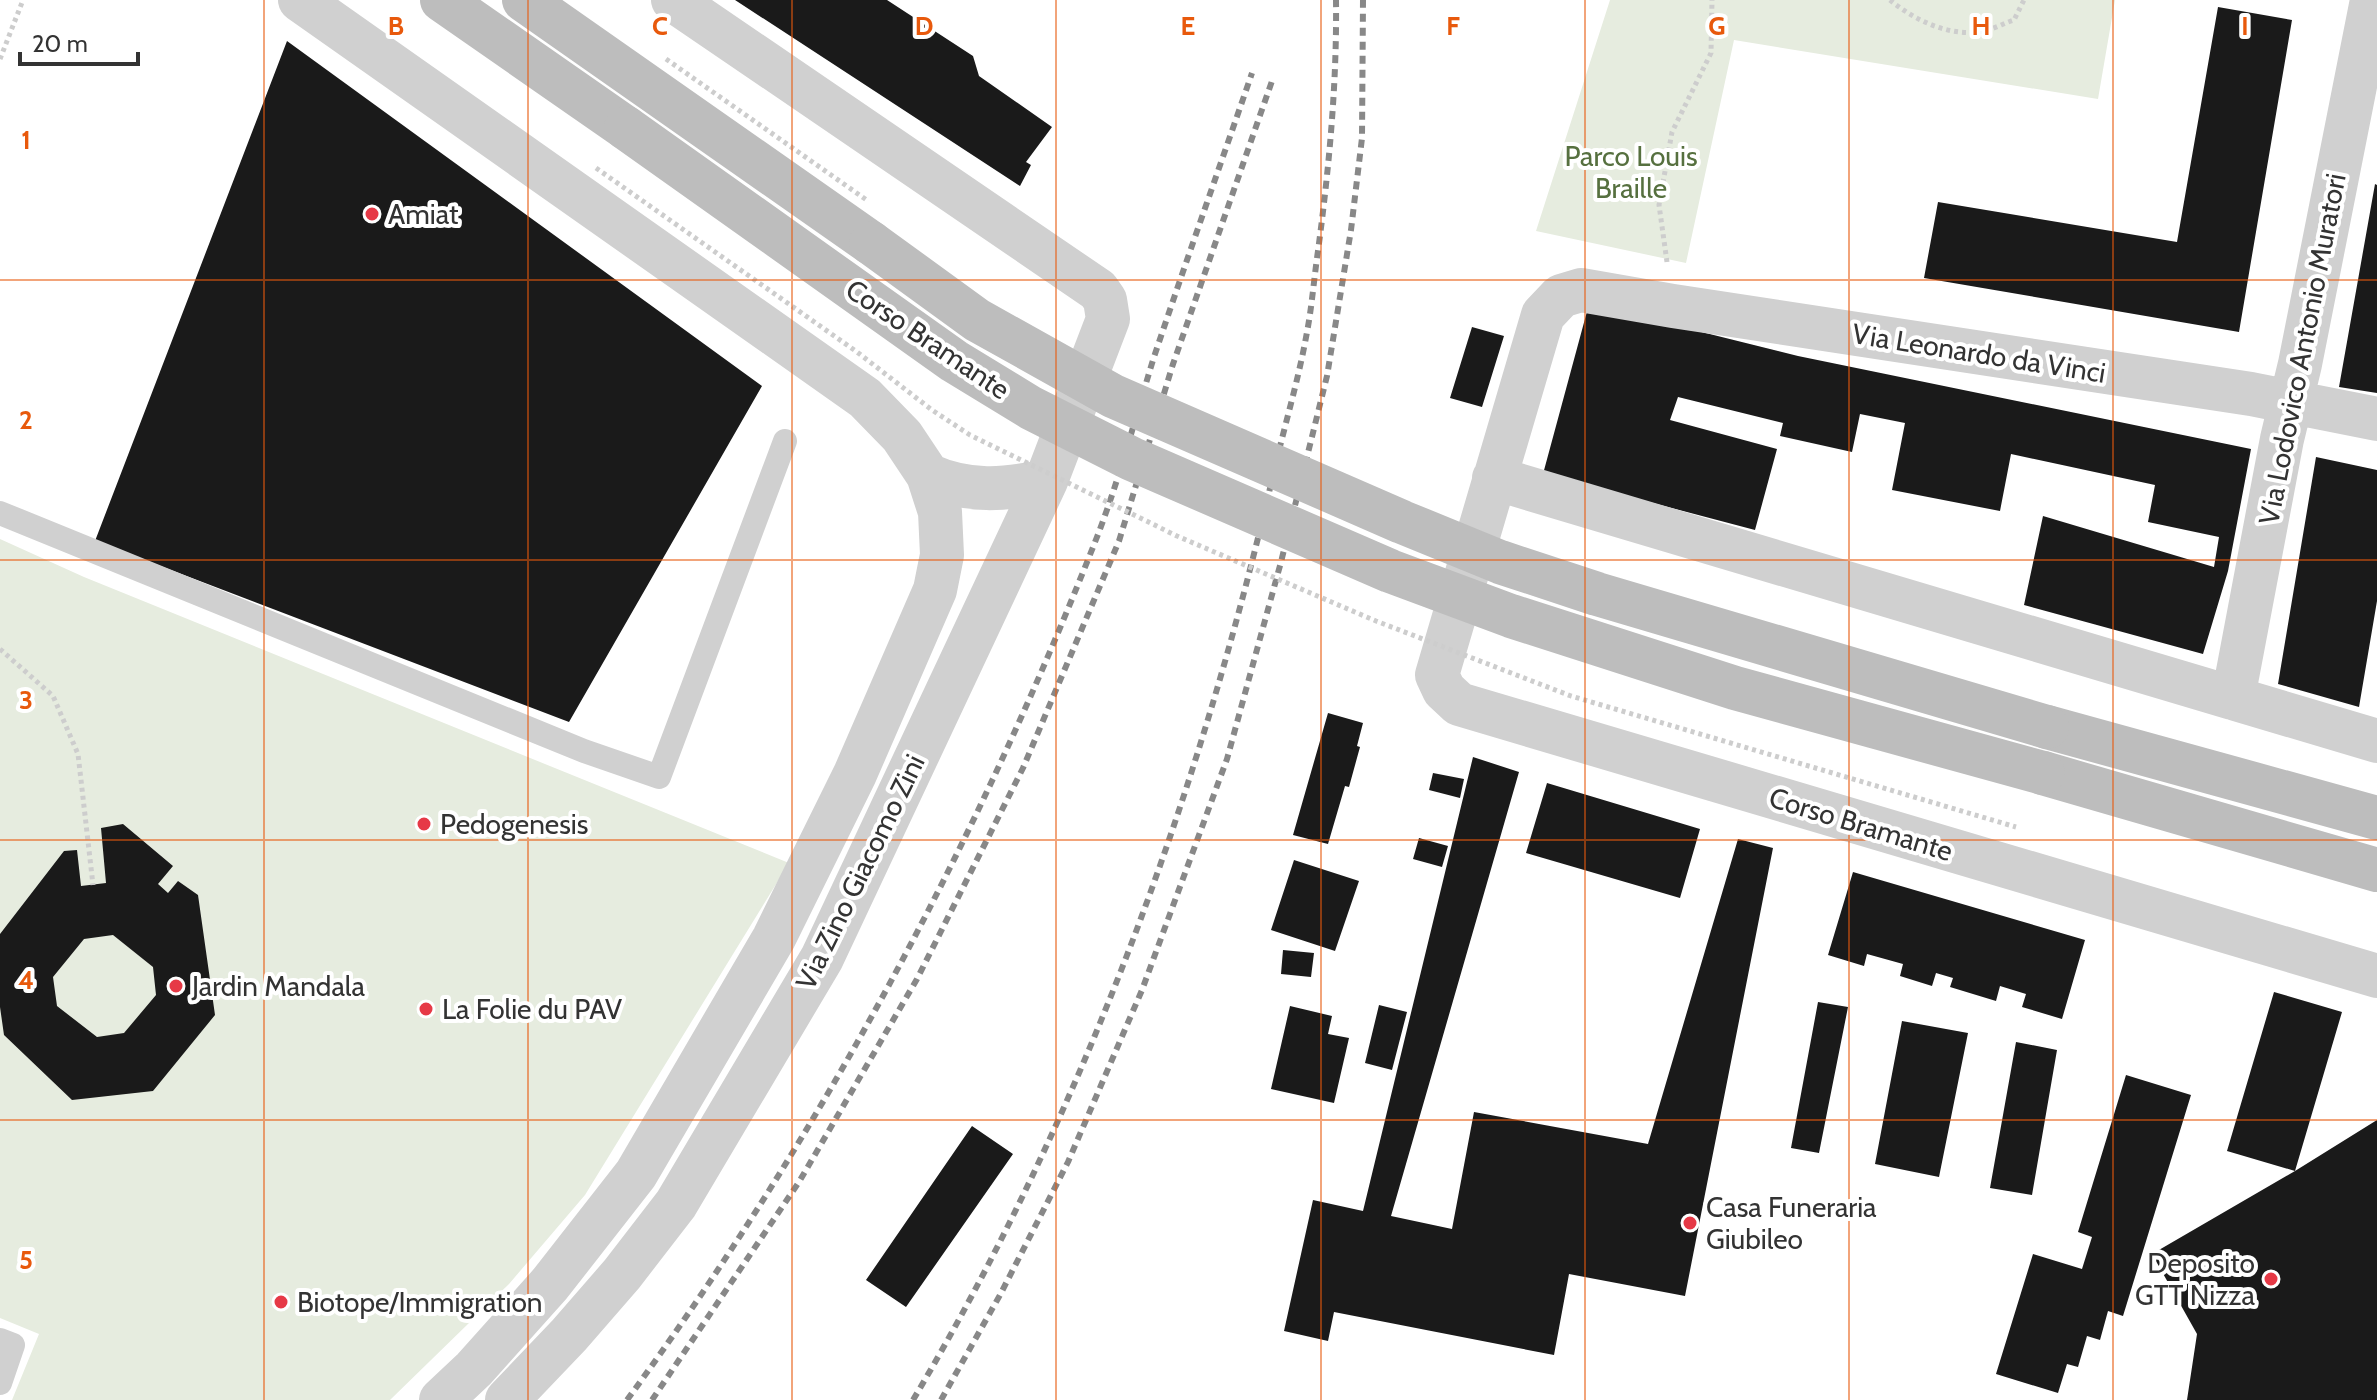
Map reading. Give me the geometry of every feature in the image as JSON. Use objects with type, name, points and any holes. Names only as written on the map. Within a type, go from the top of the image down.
[{"type":"main road","name":"Corso Bramante","points":[[442,0],[954,361],[1031,408],[1132,459],[1390,571],[1511,616],[1735,688],[2377,870]]},
{"type":"main road","name":"Corso Bramante","points":[[524,0],[650,68],[977,320],[1113,396],[1500,562],[1597,594],[2047,727],[2377,818]]},
{"type":"street","points":[[300,0],[865,398],[902,436],[928,475],[950,485],[981,490],[1046,481]]},
{"type":"street","name":"Via Zino Giacomo Zini","points":[[507,1400],[622,1274],[676,1204],[822,958],[1046,481],[1107,327],[1108,311],[1098,290],[673,0]]},
{"type":"street","name":"Via Lodovico Antonio Muratori","points":[[2233,698],[2282,439],[2372,0]]},
{"type":"street","name":"Via Leonardo da Vinci","points":[[1494,478],[1543,315],[1561,296],[1581,290],[2292,402],[2377,419]]},
{"type":"street","name":"Via Zino Giacomo Zini","points":[[441,1400],[474,1369],[550,1284],[636,1174],[774,938],[855,774],[935,590],[942,555],[940,512],[928,475]]},
{"type":"street","points":[[1494,478],[2377,741]]},
{"type":"street","name":"Corso Bramante","points":[[1494,478],[1437,675],[1444,690],[1459,704],[2377,976]]},
{"type":"lane","points":[[0,513],[584,751],[659,777],[785,441]]},
{"type":"lane","points":[[0,1340],[13,1345],[0,1383]]},
{"type":"path","points":[[0,59],[23,0]]},
{"type":"path","points":[[1673,306],[1659,205],[1672,132],[1711,53],[1712,0]]},
{"type":"path","points":[[1890,0],[1908,15],[1946,30],[1983,32],[2014,20],[2024,0]]},
{"type":"path","points":[[650,68],[871,204]]},
{"type":"path","points":[[0,649],[53,696],[78,754],[93,885]]},
{"type":"green space","name":"Parco Louis Braille","points":[[1610,0],[2115,0],[2098,99],[1734,40],[1686,263],[1536,231]]},
{"type":"green space","points":[[0,539],[84,577],[789,863],[585,1195],[509,1284],[390,1400],[12,1400],[39,1334],[0,1318]]},
{"type":"building","points":[[735,0],[887,0],[973,56],[979,76],[1052,127],[1026,162],[1031,165],[1020,186]]},
{"type":"building","points":[[2218,7],[2292,20],[2239,332],[1924,278],[1938,202],[2177,242]]},
{"type":"building","name":"Amiat","points":[[287,41],[762,386],[569,722],[95,541]]},
{"type":"building","points":[[2377,185],[2377,393],[2339,387]]},
{"type":"building","points":[[1589,304],[1798,356],[2251,449],[2228,571],[2203,654],[2024,605],[2043,516],[2214,567],[2219,537],[2148,522],[2155,485],[2011,454],[2000,511],[1892,490],[1905,423],[1860,414],[1852,452],[1780,436],[1783,423],[1678,397],[1670,420],[1777,449],[1755,530],[1543,474]]},
{"type":"building","points":[[1472,327],[1504,336],[1482,407],[1450,398]]},
{"type":"building","points":[[2316,457],[2377,470],[2377,601],[2359,707],[2278,684]]},
{"type":"building","points":[[1328,713],[1363,723],[1349,787],[1345,786],[1328,844],[1293,835]]},
{"type":"building","points":[[1473,757],[1519,772],[1391,1216],[1452,1229],[1474,1112],[1648,1144],[1738,839],[1773,848],[1685,1296],[1569,1274],[1554,1355],[1334,1312],[1328,1341],[1284,1331],[1313,1200],[1363,1211]]},
{"type":"building","points":[[1433,773],[1464,779],[1460,798],[1429,790]]},
{"type":"building","points":[[1547,783],[1700,829],[1680,898],[1526,853]]},
{"type":"building","points":[[123,824],[173,866],[158,884],[168,893],[178,881],[198,895],[215,1015],[153,1091],[72,1100],[4,1035],[0,1007],[0,934],[64,851],[77,850],[81,886],[106,883],[101,828]],"holes":[[[113,935],[153,967],[156,995],[124,1033],[97,1037],[57,1006],[53,977],[84,939]]]},
{"type":"building","points":[[1419,838],[1448,846],[1442,867],[1413,859]]},
{"type":"building","points":[[1294,860],[1359,881],[1335,951],[1271,930]]},
{"type":"building","points":[[1853,872],[2085,940],[2062,1019],[2022,1007],[2026,994],[2000,986],[1996,1001],[1950,987],[1953,978],[1936,973],[1932,986],[1900,976],[1903,964],[1867,954],[1864,966],[1828,955]]},
{"type":"building","points":[[1283,950],[1314,953],[1311,977],[1281,974]]},
{"type":"building","points":[[2274,992],[2342,1012],[2295,1171],[2227,1151]]},
{"type":"building","points":[[1818,1002],[1848,1007],[1819,1153],[1791,1148]]},
{"type":"building","points":[[1379,1005],[1407,1012],[1392,1070],[1365,1063]]},
{"type":"building","points":[[1290,1006],[1332,1016],[1328,1034],[1349,1038],[1334,1103],[1271,1089]]},
{"type":"building","points":[[1902,1021],[1968,1033],[1939,1177],[1875,1164]]},
{"type":"building","points":[[2016,1042],[2057,1050],[2032,1195],[1990,1188]]},
{"type":"building","points":[[2126,1075],[2191,1095],[2123,1316],[2108,1311],[2100,1340],[2087,1336],[2078,1367],[2067,1364],[2058,1393],[1996,1374],[2033,1254],[2082,1269],[2092,1237],[2078,1232]]},
{"type":"building","name":"Deposito GTT Nizza","points":[[2377,1120],[2377,1400],[2187,1400],[2197,1334],[2152,1254]]},
{"type":"building","points":[[972,1126],[1013,1154],[906,1307],[866,1280]]},
{"type":"railway","points":[[913,1400],[973,1293],[1029,1183],[1080,1070],[1127,956],[1207,721],[1241,603],[1307,332],[1329,157],[1336,0]]},
{"type":"railway","points":[[941,1400],[1000,1295],[1068,1162],[1142,990],[1227,759],[1281,562],[1327,376],[1351,230],[1362,138],[1363,0]]},
{"type":"railway","points":[[627,1400],[698,1299],[829,1091],[890,984],[1000,763],[1097,537],[1153,360],[1252,73]]},
{"type":"railway","points":[[652,1400],[799,1182],[917,979],[1023,768],[1119,541],[1173,364],[1272,81]]},
{"type":"place","name":"Amiat","points":[[372,214]]},
{"type":"place","name":"Pedogenesis","points":[[424,824]]},
{"type":"place","name":"Jardin Mandala","points":[[176,986]]},
{"type":"place","name":"La Folie du PAV","points":[[426,1009]]},
{"type":"place","name":"Casa Funeraria Giubileo","points":[[1690,1223]]},
{"type":"place","name":"Deposito GTT Nizza","points":[[2271,1279]]},
{"type":"place","name":"Biotope/Immigration","points":[[281,1302]]}]
